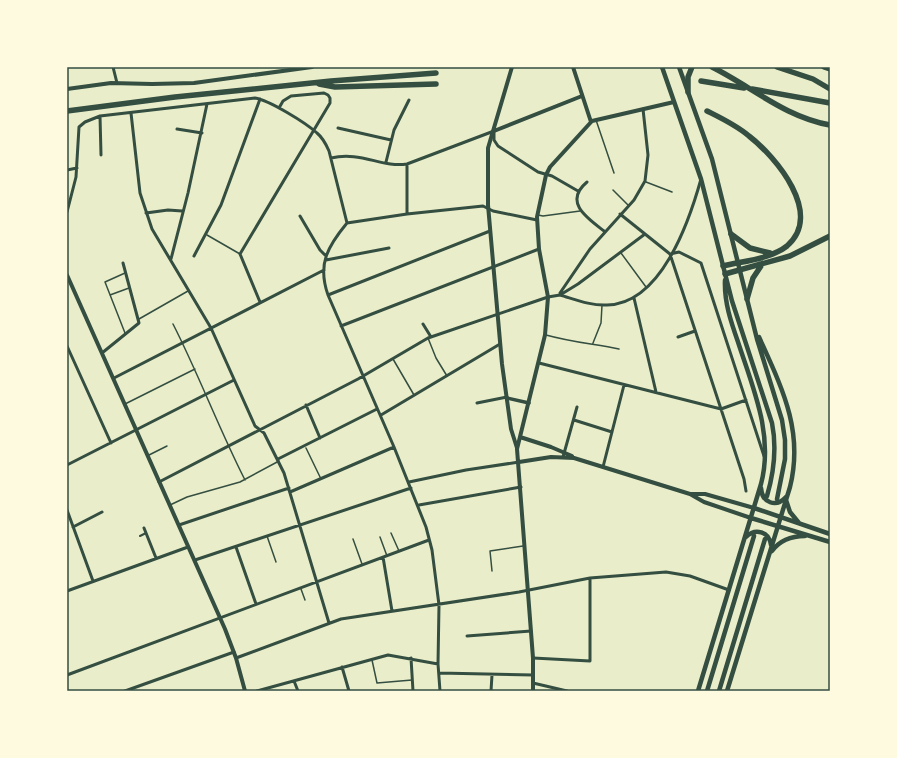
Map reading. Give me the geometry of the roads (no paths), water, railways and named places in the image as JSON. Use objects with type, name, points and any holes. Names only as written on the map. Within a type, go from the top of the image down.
[{"type":"highway","points":[[688,92],[688,77],[692,67]]},
{"type":"highway","points":[[712,67],[785,111],[830,125]]},
{"type":"highway","points":[[777,67],[813,79],[830,89]]},
{"type":"highway","points":[[824,67],[830,69]]},
{"type":"highway","points":[[331,83],[436,73]]},
{"type":"highway","points":[[323,80],[111,106],[67,112],[167,98],[309,83],[436,84]]},
{"type":"highway","points":[[701,81],[830,103]]},
{"type":"highway","points":[[707,111],[737,127],[752,138],[774,160],[792,188],[800,208],[801,219],[799,229],[787,245],[772,254],[723,266]]},
{"type":"highway","points":[[731,234],[750,248],[772,254]]},
{"type":"highway","points":[[725,274],[761,266],[800,253],[830,236]]},
{"type":"highway","points":[[747,299],[753,278],[761,266]]},
{"type":"main road","points":[[67,89],[117,83],[194,83],[312,67]]},
{"type":"main road","points":[[512,67],[488,148],[488,208],[500,344],[511,429],[519,462],[533,658],[533,691]]},
{"type":"main road","points":[[573,67],[591,122]]},
{"type":"main road","points":[[662,67],[701,179],[725,274],[773,428],[774,463],[767,496]]},
{"type":"main road","points":[[679,67],[712,159],[753,325],[780,410],[785,435],[784,469],[777,499]]},
{"type":"main road","points":[[494,131],[582,96]]},
{"type":"main road","points":[[517,449],[545,335],[548,297],[539,249],[537,217],[546,175],[591,122],[674,102]]},
{"type":"main road","points":[[698,691],[761,484],[765,460],[765,436],[760,412],[724,297],[725,274]]},
{"type":"main road","points":[[67,275],[220,618],[236,658],[244,691]]},
{"type":"main road","points":[[727,691],[791,482],[794,458],[791,419],[779,382],[753,325]]},
{"type":"main road","points":[[520,436],[564,455],[690,494],[704,502],[830,542]]},
{"type":"main road","points":[[519,462],[564,455]]},
{"type":"main road","points":[[761,484],[762,495],[769,502],[778,503],[786,496]]},
{"type":"main road","points":[[690,494],[705,494],[754,508],[830,534]]},
{"type":"main road","points":[[786,496],[790,512],[802,525]]},
{"type":"main road","points":[[744,539],[752,533],[761,532],[769,538],[771,546]]},
{"type":"main road","points":[[707,691],[754,536]]},
{"type":"main road","points":[[769,556],[774,548],[783,540],[795,536],[813,537]]},
{"type":"main road","points":[[718,691],[765,539]]},
{"type":"street","points":[[113,67],[117,83]]},
{"type":"street","points":[[260,302],[240,254],[312,129],[330,103],[330,96],[324,93],[290,96],[283,101],[279,108]]},
{"type":"street","points":[[194,256],[221,205],[260,99]]},
{"type":"street","points":[[67,212],[77,168],[79,127],[85,122],[100,116],[260,99],[279,108],[312,129],[325,142],[331,158],[347,223]]},
{"type":"street","points":[[386,162],[397,122],[409,100]]},
{"type":"street","points":[[171,259],[202,133],[207,104]]},
{"type":"street","points":[[560,295],[590,249],[604,231],[639,193],[645,181],[648,155],[643,109]]},
{"type":"street","points":[[131,113],[140,193],[146,213],[155,235],[190,290],[211,328],[255,426],[264,433],[278,460],[289,488],[329,622]]},
{"type":"street","points":[[100,116],[101,155]]},
{"type":"street","points":[[338,128],[391,140]]},
{"type":"street","points":[[177,130],[202,133]]},
{"type":"street","points":[[331,158],[351,155],[386,162],[407,164],[494,131],[494,140],[497,145],[538,172],[552,176],[578,191]]},
{"type":"street","points":[[407,164],[407,214]]},
{"type":"street","points":[[67,170],[77,168]]},
{"type":"street","points":[[560,295],[602,305],[615,304],[634,298],[647,289],[656,279],[686,226],[701,179]]},
{"type":"street","points":[[587,182],[578,191],[577,198],[580,211],[604,231]]},
{"type":"street","points":[[67,195],[71,194]]},
{"type":"street","points":[[440,691],[438,664],[439,605],[429,540],[419,505],[328,295],[324,281],[326,256],[330,244],[347,223],[407,214],[480,206],[493,211],[537,217]]},
{"type":"street","points":[[146,213],[157,211],[182,211]]},
{"type":"street","points":[[620,214],[670,254],[744,479],[746,491]]},
{"type":"street","points":[[300,216],[321,251],[326,256]]},
{"type":"street","points":[[328,295],[490,231]]},
{"type":"street","points":[[159,482],[363,376],[429,337],[548,297],[560,295],[578,284],[645,234]]},
{"type":"street","points":[[326,260],[389,248]]},
{"type":"street","points":[[341,326],[539,249]]},
{"type":"street","points":[[670,254],[679,252],[698,261],[702,265],[765,460]]},
{"type":"street","points":[[102,353],[140,324],[123,263]]},
{"type":"street","points":[[114,378],[324,270]]},
{"type":"street","points":[[634,298],[656,392]]},
{"type":"street","points":[[423,324],[429,337]]},
{"type":"street","points":[[678,337],[695,331]]},
{"type":"street","points":[[381,415],[500,344]]},
{"type":"street","points":[[67,346],[111,442]]},
{"type":"street","points":[[539,363],[721,409],[746,400]]},
{"type":"street","points":[[67,464],[234,380]]},
{"type":"street","points":[[603,467],[624,385]]},
{"type":"street","points":[[477,403],[507,398],[529,403]]},
{"type":"street","points":[[306,405],[320,438]]},
{"type":"street","points":[[564,455],[577,407]]},
{"type":"street","points":[[278,460],[378,409]]},
{"type":"street","points":[[574,420],[612,432]]},
{"type":"street","points":[[290,492],[394,447]]},
{"type":"street","points":[[409,482],[461,471],[519,462]]},
{"type":"street","points":[[419,505],[521,487]]},
{"type":"street","points":[[179,525],[289,488]]},
{"type":"street","points":[[195,560],[411,488]]},
{"type":"street","points":[[67,510],[93,581]]},
{"type":"street","points":[[73,527],[102,512]]},
{"type":"street","points":[[144,528],[156,558]]},
{"type":"street","points":[[140,536],[146,534]]},
{"type":"street","points":[[67,675],[429,540]]},
{"type":"street","points":[[67,591],[188,547]]},
{"type":"street","points":[[236,547],[256,604]]},
{"type":"street","points":[[383,557],[392,611]]},
{"type":"street","points":[[236,658],[329,622],[341,619],[439,605],[590,578],[666,572],[690,576],[729,590]]},
{"type":"street","points":[[533,658],[590,661],[590,578]]},
{"type":"street","points":[[467,636],[531,631]]},
{"type":"street","points":[[125,691],[234,652]]},
{"type":"street","points":[[257,691],[371,659],[393,655],[438,664]]},
{"type":"street","points":[[411,658],[413,691]]},
{"type":"street","points":[[342,667],[350,691]]},
{"type":"street","points":[[439,673],[533,675]]},
{"type":"street","points":[[491,691],[492,675]]},
{"type":"street","points":[[294,681],[298,691]]},
{"type":"street","points":[[533,683],[567,691]]},
{"type":"lane","points":[[595,120],[614,173]]},
{"type":"lane","points":[[645,181],[672,192]]},
{"type":"lane","points":[[613,190],[628,205]]},
{"type":"lane","points":[[537,217],[580,211]]},
{"type":"lane","points":[[206,235],[240,254]]},
{"type":"lane","points":[[620,252],[647,289]]},
{"type":"lane","points":[[125,273],[105,282],[125,335]]},
{"type":"lane","points":[[110,295],[129,288]]},
{"type":"lane","points":[[138,320],[190,290]]},
{"type":"lane","points":[[593,343],[601,323],[602,305]]},
{"type":"lane","points":[[173,324],[245,480]]},
{"type":"lane","points":[[545,335],[573,342],[593,343],[619,349]]},
{"type":"lane","points":[[429,337],[436,358],[447,376]]},
{"type":"lane","points":[[393,359],[414,395]]},
{"type":"lane","points":[[125,404],[195,369]]},
{"type":"lane","points":[[147,456],[167,446]]},
{"type":"lane","points":[[306,448],[320,479]]},
{"type":"lane","points":[[170,505],[187,497],[245,480],[278,460]]},
{"type":"lane","points":[[392,533],[398,551]]},
{"type":"lane","points":[[267,536],[276,562]]},
{"type":"lane","points":[[380,537],[387,556]]},
{"type":"lane","points":[[353,539],[362,564]]},
{"type":"lane","points":[[492,571],[490,551],[525,545]]},
{"type":"lane","points":[[300,587],[305,600]]},
{"type":"lane","points":[[371,659],[377,683],[413,680]]}]
